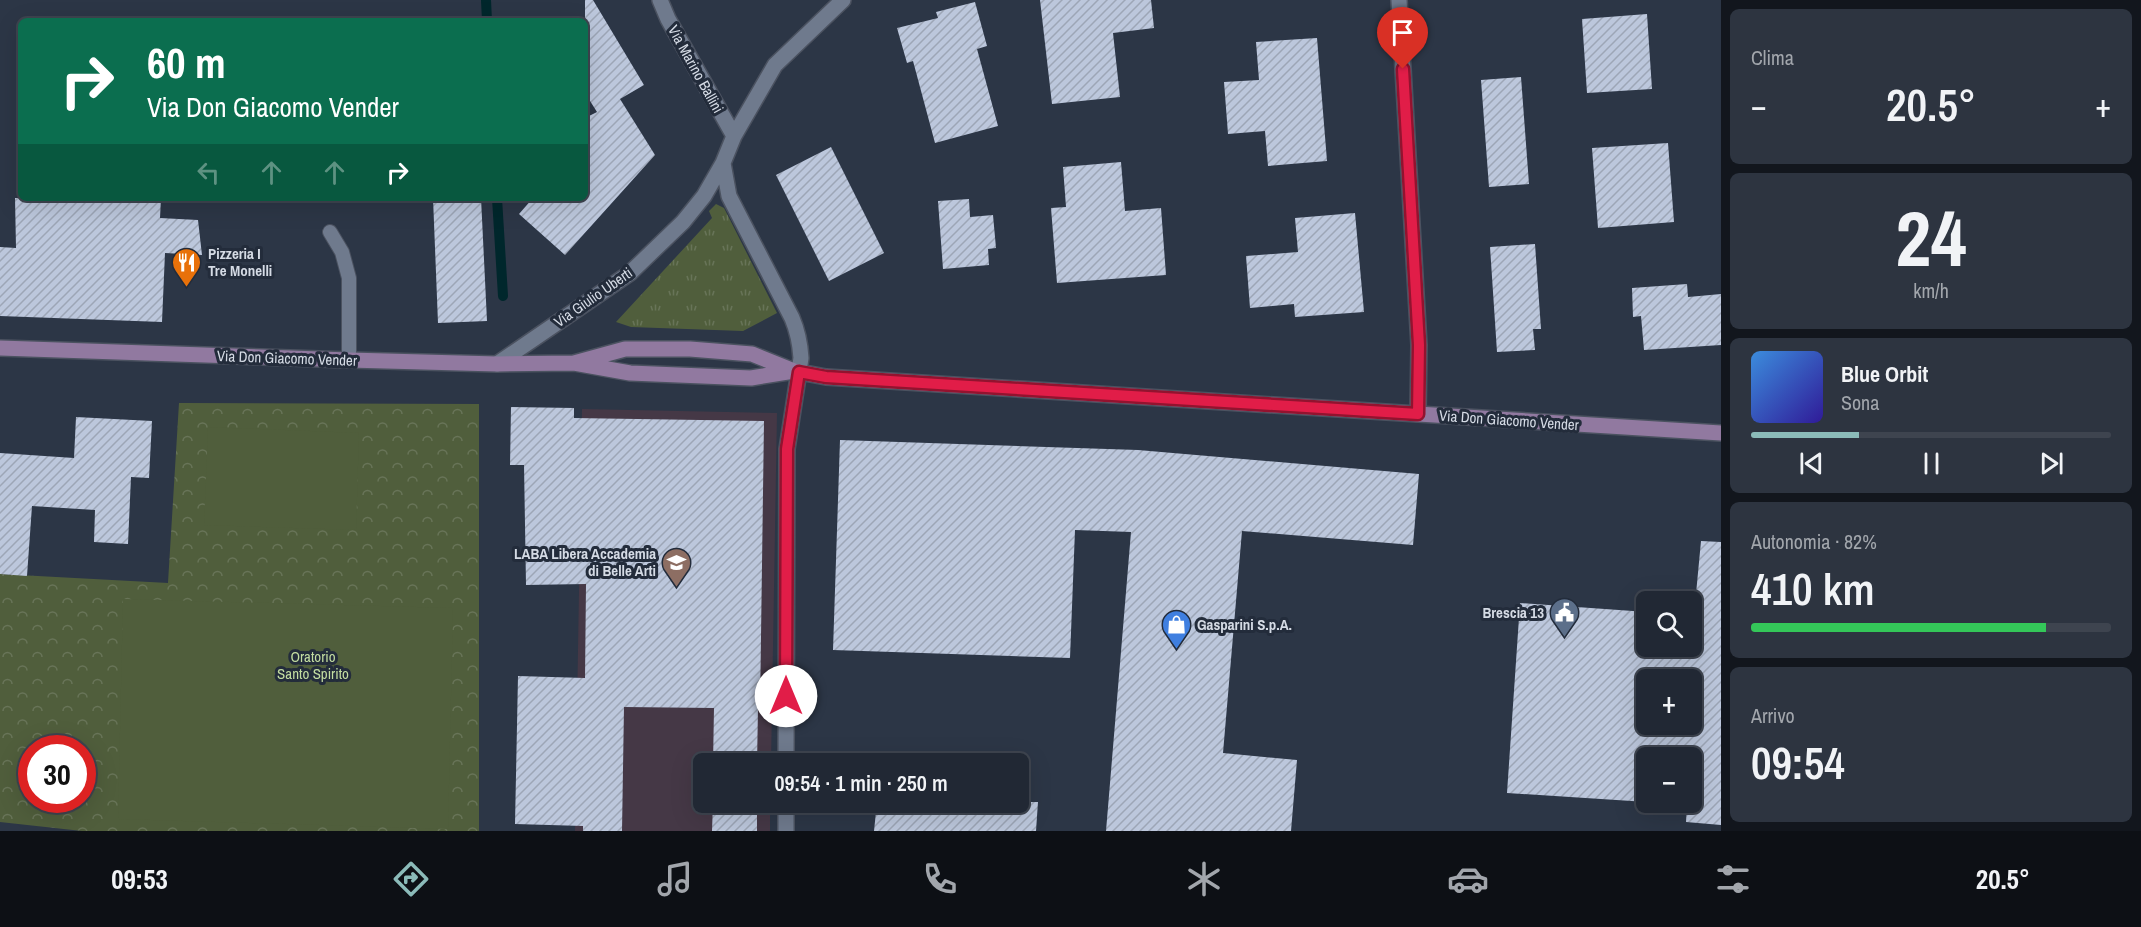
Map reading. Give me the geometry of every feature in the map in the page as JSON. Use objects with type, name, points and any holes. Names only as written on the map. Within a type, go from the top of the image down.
[{"type":"street","name":"Via Marino Ballini","points":[[660,0],[668,19],[734,136]]},
{"type":"street","name":"Via Giulio Uberti","points":[[497,364],[630,273],[695,209],[723,163],[734,136],[775,65],[843,0]]},
{"type":"street","points":[[1399,0],[1419,345],[1418,414]]},
{"type":"street","points":[[723,163],[729,196],[797,331],[800,344],[787,449],[786,753]]},
{"type":"street","name":"Via Don Giacomo Vender","points":[[0,348],[497,364],[574,363],[630,373],[752,378],[796,372]]},
{"type":"street","name":"Via Don Giacomo Vender","points":[[574,363],[625,349],[690,349],[752,354],[796,372],[826,377],[1721,433]]},
{"type":"street","points":[[786,813],[786,831]]},
{"type":"lane","points":[[330,232],[342,252],[349,278],[349,360]]},
{"type":"shaded area","name":"LABA Libera Accademia di Belle Arti","points":[[582,409],[777,413],[771,753],[693,753],[693,813],[770,813],[770,831],[575,831]]},
{"type":"green space","points":[[716,204],[724,208],[777,313],[743,331],[631,327],[616,322],[712,218],[709,211]]},
{"type":"green space","name":"Oratorio Santo Spirito","points":[[179,403],[479,404],[479,831],[82,831],[0,822],[0,574],[168,583]]},
{"type":"green space","points":[[208,427],[359,433],[356,530],[204,525]]},
{"type":"green space","points":[[123,599],[453,608],[448,829],[118,819]]},
{"type":"building","points":[[585,0],[593,0],[644,85],[620,99],[655,155],[565,255],[519,214],[530,201],[588,201],[588,116],[597,112],[588,98],[588,18],[585,18]]},
{"type":"building","points":[[1040,0],[1151,0],[1154,28],[1113,33],[1120,97],[1052,104]]},
{"type":"building","points":[[975,2],[987,46],[977,49],[998,126],[935,143],[913,61],[907,63],[897,28],[938,18],[936,12]]},
{"type":"building","points":[[1647,14],[1652,89],[1587,93],[1582,19]]},
{"type":"building","points":[[1317,38],[1327,161],[1268,166],[1265,131],[1228,134],[1224,82],[1259,80],[1256,42]]},
{"type":"building","points":[[1521,77],[1529,184],[1489,187],[1481,80]]},
{"type":"building","points":[[1668,143],[1674,222],[1598,228],[1592,148]]},
{"type":"building","points":[[831,147],[884,253],[829,281],[776,175]]},
{"type":"building","points":[[1121,162],[1125,211],[1161,208],[1166,275],[1057,283],[1051,208],[1066,207],[1063,167]]},
{"type":"building","points":[[15,198],[18,198],[18,201],[161,201],[160,218],[198,220],[202,255],[165,253],[162,322],[0,316],[0,247],[16,248]]},
{"type":"building","points":[[969,199],[970,217],[993,215],[996,248],[988,249],[989,265],[943,269],[938,201]]},
{"type":"building","points":[[433,201],[481,201],[487,321],[438,323]]},
{"type":"building","points":[[1355,213],[1364,312],[1295,317],[1294,304],[1250,308],[1246,256],[1298,252],[1295,218]]},
{"type":"building","points":[[1535,244],[1541,329],[1533,329],[1535,350],[1497,352],[1490,247]]},
{"type":"building","points":[[1687,284],[1688,297],[1721,294],[1721,345],[1644,350],[1641,316],[1633,317],[1632,288]]},
{"type":"building","name":"LABA Libera Accademia di Belle Arti","points":[[511,407],[574,408],[574,418],[764,421],[760,709],[758,709],[757,753],[713,753],[714,708],[624,707],[622,831],[583,831],[583,826],[515,824],[518,676],[585,678],[586,584],[526,585],[524,465],[510,465]]},
{"type":"building","points":[[76,417],[152,421],[149,478],[131,477],[128,544],[94,542],[95,510],[32,506],[27,576],[0,574],[0,453],[74,458]]},
{"type":"building","points":[[840,440],[1138,450],[1419,474],[1413,545],[1242,531],[1223,753],[1297,760],[1291,831],[1106,831],[1131,532],[1075,530],[1070,658],[833,650]]},
{"type":"building","points":[[1701,541],[1721,542],[1721,825],[1686,822],[1687,813],[1702,813],[1702,747],[1636,747],[1636,801],[1507,793],[1520,603],[1636,611],[1636,657],[1702,657],[1702,591],[1696,591]]},
{"type":"building","points":[[1029,802],[1038,802],[1036,831],[874,831],[876,813],[1029,813]]},
{"type":"building","points":[[713,813],[757,813],[757,831],[712,831]]},
{"type":"waterway","points":[[486,0],[487,18]]},
{"type":"waterway","points":[[497,201],[503,296]]},
{"type":"place","name":"Pizzeria I Tre Monelli","points":[[187,288]]},
{"type":"place","name":"LABA Libera Accademia di Belle Arti","points":[[677,588]]},
{"type":"place","name":"Brescia 13","points":[[1565,638]]},
{"type":"place","name":"Gasparini S.p.A.","points":[[1176,650]]},
{"type":"route","points":[[786,696],[787,449],[799,372],[826,377],[1418,414],[1419,345],[1403,69]]}]
